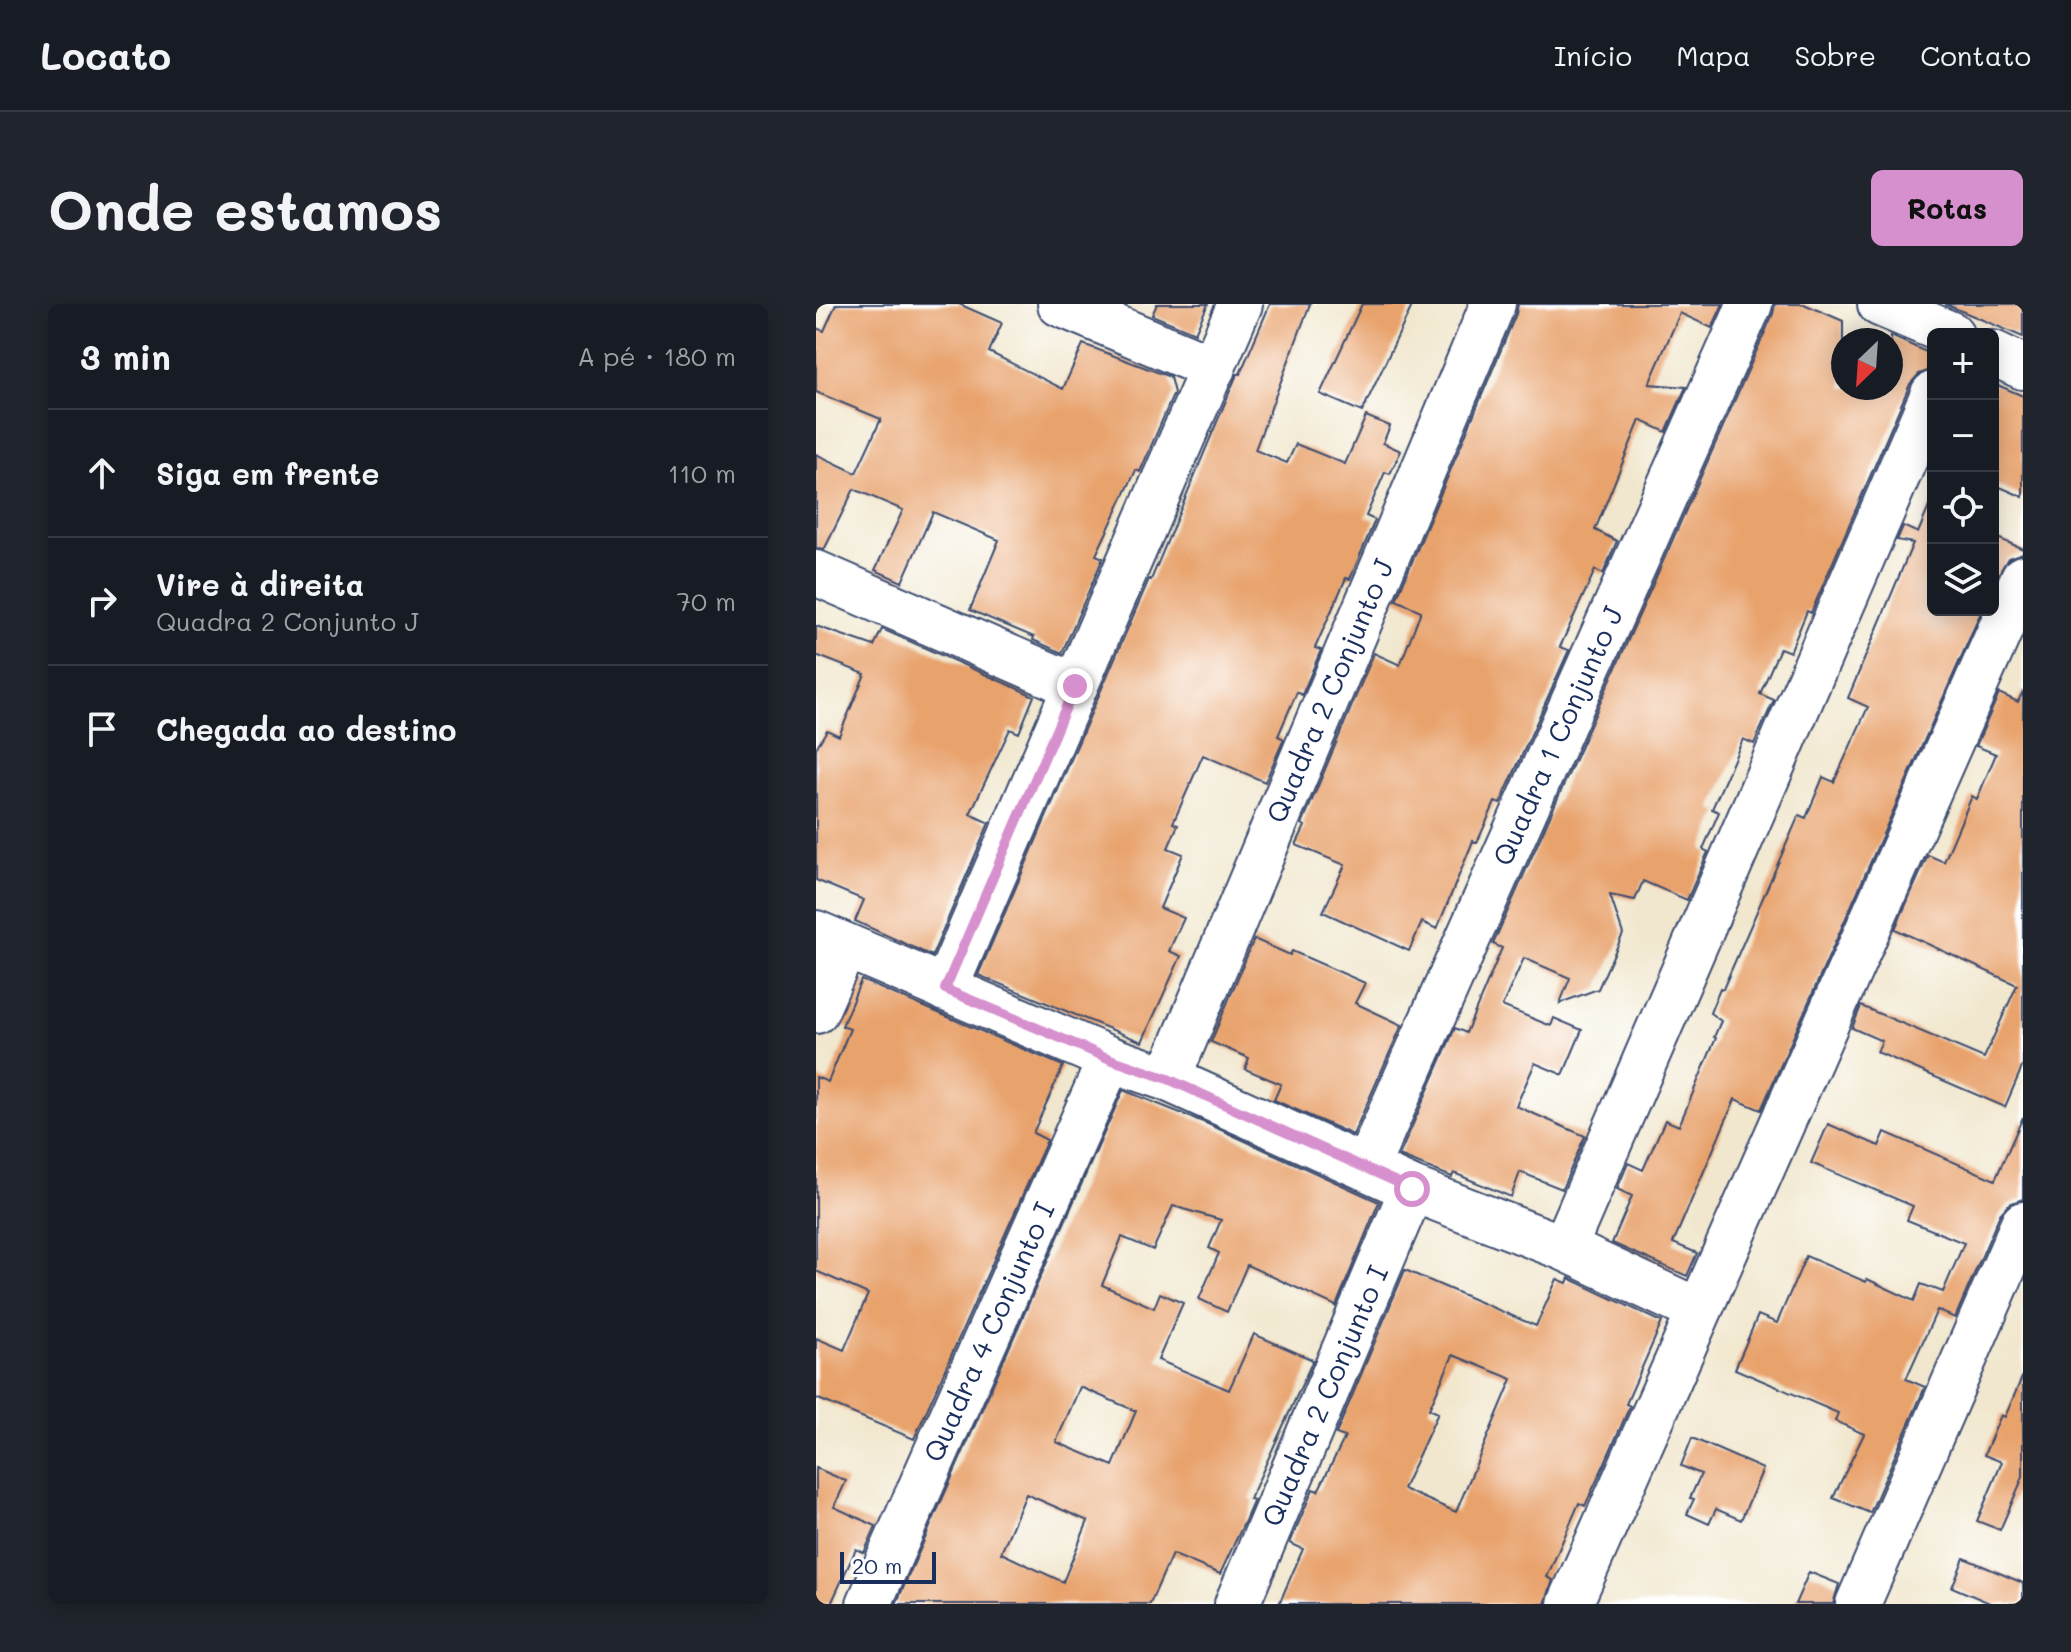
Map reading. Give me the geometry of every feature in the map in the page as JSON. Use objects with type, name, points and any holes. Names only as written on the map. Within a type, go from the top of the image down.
[{"type":"street","points":[[1060,304],[1213,368]]},
{"type":"street","points":[[945,989],[1240,304]]},
{"type":"street","name":"Quadra 2 Conjunto J","points":[[1168,1079],[1493,304]]},
{"type":"street","name":"Quadra 1 Conjunto J","points":[[1366,1168],[1750,304]]},
{"type":"street","points":[[1880,304],[1937,328]]},
{"type":"street","points":[[1999,356],[2023,367]]},
{"type":"street","points":[[1564,1248],[1930,400]]},
{"type":"street","points":[[816,573],[1075,686]]},
{"type":"street","points":[[1570,1604],[2023,578]]},
{"type":"street","points":[[816,1011],[830,939],[1110,1059],[1168,1079],[1412,1189],[1564,1248],[1699,1311]]},
{"type":"street","name":"Quadra 4 Conjunto I","points":[[869,1604],[1110,1059]]},
{"type":"street","name":"Quadra 2 Conjunto I","points":[[1237,1604],[1412,1189]]},
{"type":"street","points":[[1858,1604],[2023,1224]]},
{"type":"building","points":[[836,304],[959,304],[1002,323],[989,352],[1063,389],[1083,344],[1170,377],[1174,393],[1140,472],[1136,470],[1096,555],[1103,558],[1062,653],[1033,640],[1034,637],[970,610],[999,540],[933,512],[902,582],[875,570],[903,510],[854,489],[824,550],[816,548],[816,454],[856,473],[881,419],[816,392],[816,328],[824,331]]},
{"type":"building","points":[[1157,304],[1208,304],[1195,333],[1152,315]]},
{"type":"building","points":[[1270,304],[1310,304],[1255,450],[1287,463],[1296,444],[1345,464],[1366,416],[1390,426],[1383,443],[1401,451],[1390,474],[1385,472],[1366,516],[1375,520],[1350,579],[1346,578],[1315,648],[1321,650],[1302,695],[1297,692],[1278,736],[1284,739],[1265,782],[1203,755],[1173,823],[1178,825],[1168,848],[1183,854],[1160,908],[1184,918],[1169,951],[1181,956],[1142,1042],[978,975]]},
{"type":"building","points":[[1362,304],[1413,304],[1362,412],[1320,394]]},
{"type":"building","points":[[1518,304],[1723,304],[1712,328],[1680,313],[1649,384],[1686,387],[1666,432],[1640,420],[1595,530],[1617,541],[1603,574],[1595,570],[1560,647],[1569,650],[1500,804],[1495,802],[1477,843],[1473,841],[1437,929],[1422,922],[1409,951],[1323,912],[1345,865],[1296,845],[1374,653],[1400,665],[1421,611],[1396,600]]},
{"type":"building","points":[[1775,304],[1804,304],[1843,321],[1843,328],[1831,328],[1831,400],[1903,400],[1903,341],[1927,352],[1927,371],[1919,374],[1910,384],[1811,613],[1807,611],[1790,652],[1780,648],[1760,694],[1774,700],[1754,744],[1743,739],[1712,809],[1719,812],[1703,849],[1708,852],[1687,900],[1643,881],[1635,900],[1610,895],[1623,934],[1598,989],[1560,1003],[1570,978],[1524,958],[1502,1006],[1551,1026],[1554,1018],[1582,1030],[1563,1075],[1535,1063],[1516,1106],[1585,1136],[1562,1189],[1520,1172],[1511,1197],[1454,1173],[1452,1177],[1399,1156],[1455,1028],[1466,1033],[1502,948],[1493,944]]},
{"type":"building","points":[[1945,304],[2023,304],[2023,337]]},
{"type":"building","points":[[1999,386],[2023,396],[2023,497],[1999,487]]},
{"type":"building","points":[[1927,511],[1927,616],[1979,616],[1761,1110],[1735,1099],[1673,1243],[1697,1253],[1687,1276],[1612,1243],[1632,1196],[1617,1189],[1628,1163],[1643,1170],[1665,1120],[1679,1126],[1716,1038],[1721,1021],[1710,1013],[1720,988],[1723,989],[1799,815],[1806,818],[1823,777],[1834,782],[1868,707],[1848,698],[1913,543],[1897,540],[1903,526],[1918,533]]},
{"type":"building","points":[[1999,539],[2023,549],[2023,553],[2008,558],[1999,574]]},
{"type":"building","points":[[816,626],[874,646],[882,629],[1034,696],[1019,733],[1010,729],[970,814],[989,823],[932,956],[855,921],[864,900],[816,880],[816,748],[827,730],[839,736],[865,674],[816,655]]},
{"type":"building","points":[[2023,691],[2023,1065],[2005,1107],[1877,1052],[1882,1041],[1852,1028],[1861,1006],[1984,1058],[2017,985],[1895,929],[1928,855],[1944,862],[1972,796],[1977,799],[1996,754],[1976,746],[1999,693],[2018,702]]},
{"type":"building","points":[[1254,939],[1290,955],[1292,951],[1365,983],[1355,1003],[1402,1025],[1353,1135],[1274,1100],[1281,1084],[1245,1069],[1249,1058],[1211,1042]]},
{"type":"building","points":[[861,980],[1063,1066],[1033,1133],[1047,1140],[914,1439],[816,1398],[816,1338],[844,1350],[868,1294],[816,1271],[816,1077],[828,1082],[850,1029],[842,1026]]},
{"type":"building","points":[[1123,1090],[1208,1124],[1379,1202],[1336,1306],[1247,1265],[1227,1312],[1199,1299],[1219,1253],[1209,1248],[1221,1220],[1173,1206],[1153,1250],[1122,1237],[1102,1285],[1154,1308],[1160,1293],[1183,1303],[1158,1360],[1229,1390],[1254,1334],[1313,1360],[1220,1574],[1172,1554],[1150,1604],[896,1604]],"holes":[[[1080,1387],[1136,1411],[1113,1466],[1056,1442]],[[1026,1494],[1088,1521],[1063,1582],[1001,1553]]]},
{"type":"building","points":[[2023,1117],[2023,1199],[2009,1204],[2000,1214],[1955,1318],[1937,1310],[1906,1379],[1925,1387],[1870,1513],[1833,1498],[1864,1434],[1835,1421],[1838,1413],[1735,1369],[1758,1315],[1777,1323],[1806,1256],[1914,1301],[1921,1284],[1943,1292],[1964,1243],[1907,1220],[1913,1206],[1811,1163],[1828,1124],[1879,1146],[1885,1132],[1995,1180]]},
{"type":"building","points":[[1405,1270],[1536,1326],[1557,1279],[1567,1283],[1569,1278],[1662,1322],[1626,1404],[1630,1406],[1603,1467],[1585,1506],[1579,1503],[1547,1577],[1553,1580],[1545,1604],[1279,1604],[1303,1549],[1290,1543],[1313,1489],[1318,1491],[1345,1437],[1336,1434]],"holes":[[[1453,1355],[1512,1379],[1456,1512],[1403,1489],[1438,1413],[1429,1409]]]},
{"type":"building","points":[[2023,1375],[2023,1477],[2000,1530],[1977,1521],[2002,1462],[1984,1455]]},
{"type":"building","points":[[1692,1438],[1763,1469],[1741,1520],[1716,1509],[1709,1524],[1687,1514],[1694,1499],[1690,1498],[1701,1474],[1681,1466]]},
{"type":"building","points":[[816,1468],[846,1481],[834,1507],[876,1526],[864,1553],[856,1549],[831,1604],[816,1604]]},
{"type":"building","points":[[1964,1558],[2023,1583],[2023,1604],[1992,1604],[1952,1587]]},
{"type":"building","points":[[1809,1572],[1839,1584],[1833,1604],[1795,1604]]},
{"type":"route","points":[[1075,686],[945,989],[1110,1059],[1168,1079],[1412,1189]]}]
